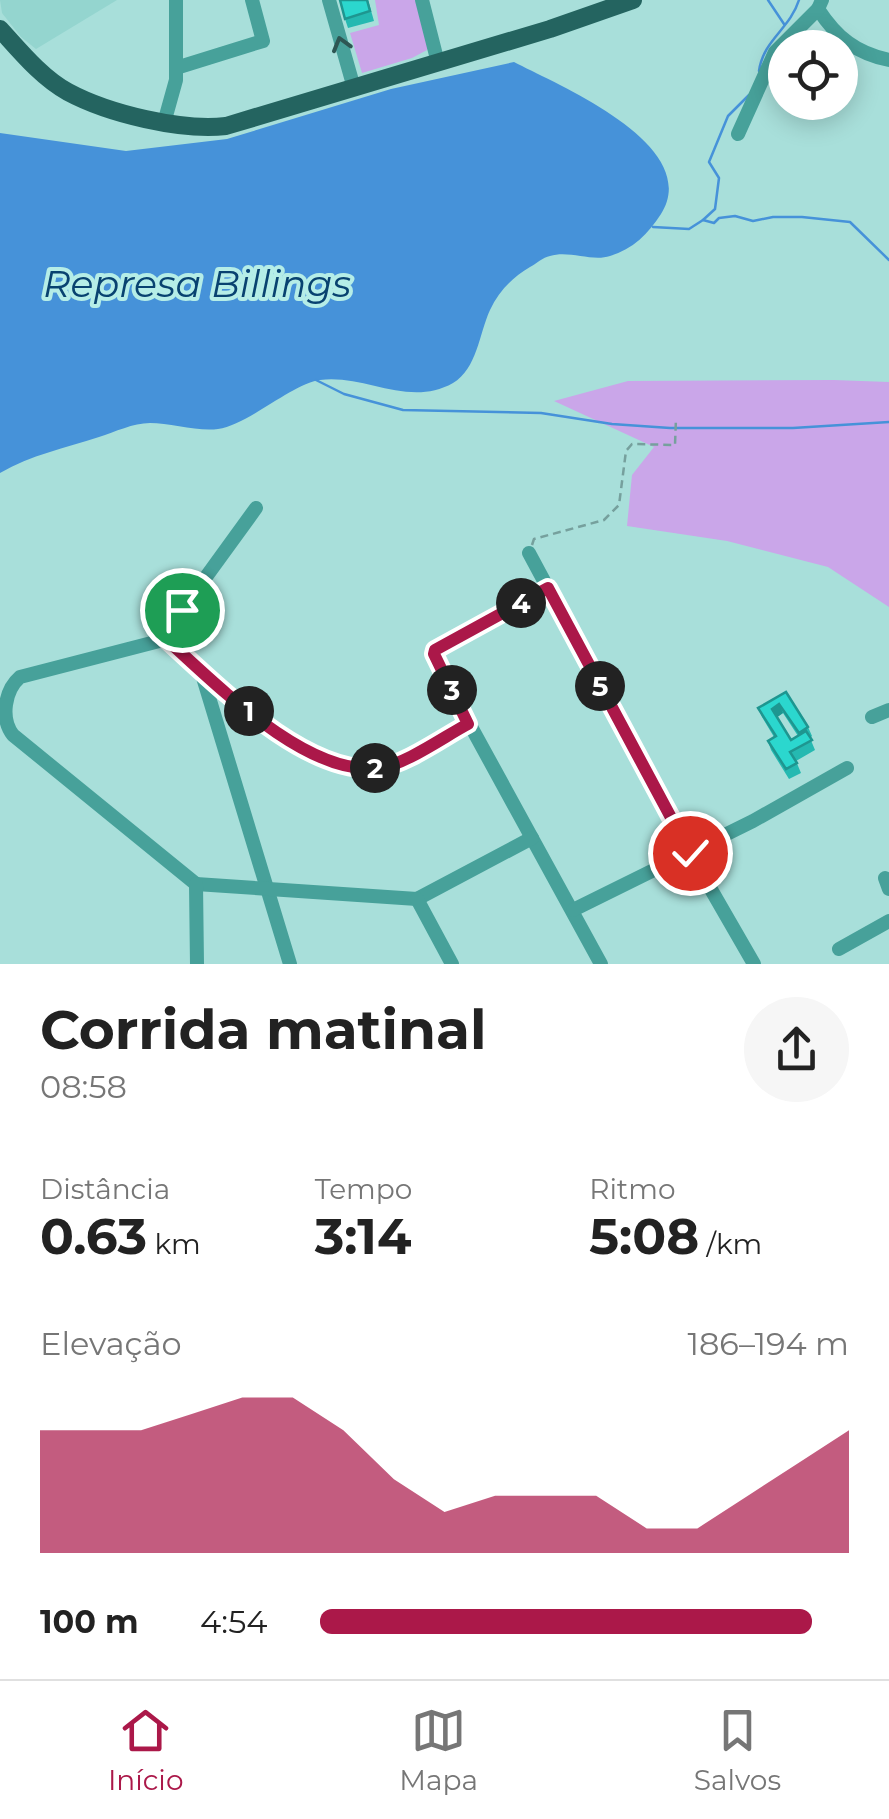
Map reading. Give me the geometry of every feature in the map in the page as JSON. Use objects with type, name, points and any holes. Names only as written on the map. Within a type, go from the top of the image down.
[{"type":"main road","points":[[0,29],[50,80],[69,93],[194,129],[226,126],[633,0]]},
{"type":"street","points":[[164,123],[174,95],[176,0]]},
{"type":"street","points":[[176,68],[264,42],[252,0]]},
{"type":"street","points":[[329,0],[354,88]]},
{"type":"street","points":[[422,0],[438,63]]},
{"type":"street","points":[[738,134],[775,52],[820,5],[851,48],[889,60]]},
{"type":"street","points":[[256,508],[182,610],[166,639],[20,678],[9,690],[7,727],[22,744],[196,884],[417,899],[532,838]]},
{"type":"street","points":[[529,553],[754,964]]},
{"type":"street","points":[[548,588],[437,648],[434,654],[468,724],[602,964]]},
{"type":"street","points":[[166,639],[291,744],[314,755],[366,768],[394,764],[468,724]]},
{"type":"street","points":[[200,670],[290,964]]},
{"type":"street","points":[[216,714],[224,702],[234,698]]},
{"type":"street","points":[[872,717],[889,710]]},
{"type":"street","points":[[572,910],[753,821],[847,768]]},
{"type":"street","points":[[196,884],[197,964]]},
{"type":"street","points":[[417,899],[452,964]]},
{"type":"street","points":[[838,948],[889,921]]},
{"type":"path","points":[[529,553],[534,538],[604,520],[619,505],[626,450],[632,444],[675,445],[676,418]]},
{"type":"shaded area","points":[[0,0],[117,0],[36,49],[2,13]]},
{"type":"shaded area","points":[[375,0],[416,0],[429,40],[427,50],[412,58],[362,73],[350,33],[379,25]]},
{"type":"shaded area","points":[[628,381],[889,382],[889,607],[828,567],[727,541],[627,526],[632,475],[654,447],[554,401]]},
{"type":"water","name":"Represa Billings","points":[[514,62],[620,121],[645,142],[662,164],[669,189],[661,214],[639,240],[603,257],[547,257],[518,275],[494,303],[467,369],[453,383],[436,390],[403,391],[354,381],[320,380],[297,388],[230,426],[210,430],[137,424],[0,473],[0,133],[126,151],[227,139],[391,89]]},
{"type":"building","points":[[340,0],[367,0],[370,11],[345,19]]},
{"type":"building","points":[[786,692],[808,727],[799,733],[779,704],[772,709],[791,740],[806,731],[812,740],[790,752],[797,763],[786,769],[768,741],[776,736],[758,708]]},
{"type":"waterway","points":[[768,0],[784,24]]},
{"type":"waterway","points":[[759,71],[766,51],[799,0]]},
{"type":"waterway","points":[[703,220],[715,209],[719,178],[709,162],[728,116],[749,95]]},
{"type":"waterway","points":[[653,227],[689,229],[703,220],[714,223],[719,218],[735,216],[753,221],[802,217],[850,222],[889,260]]},
{"type":"waterway","points":[[316,380],[344,394],[403,410],[541,413],[670,428],[793,428],[889,422]]},
{"type":"route","points":[[182,610],[166,639],[267,727],[314,755],[379,768],[394,764],[468,724],[435,650],[548,588],[690,853]]}]
